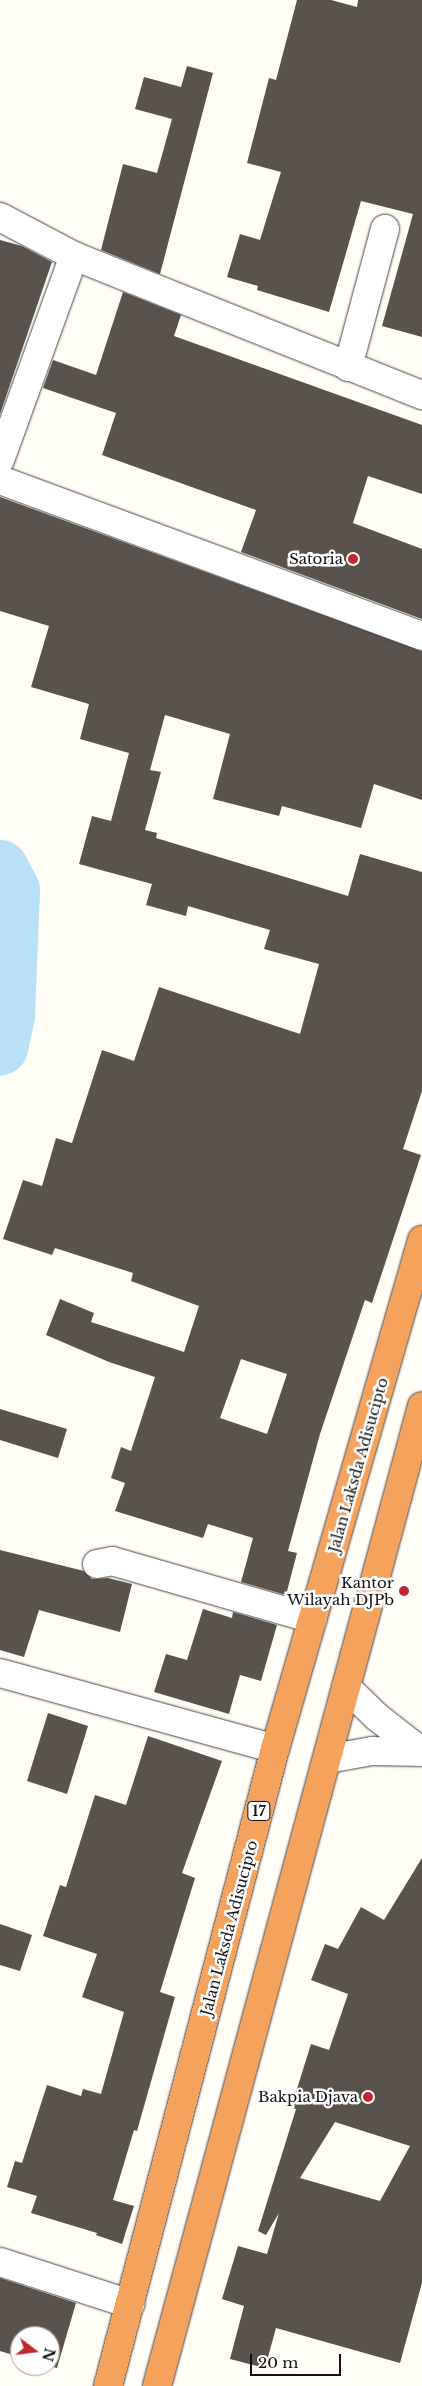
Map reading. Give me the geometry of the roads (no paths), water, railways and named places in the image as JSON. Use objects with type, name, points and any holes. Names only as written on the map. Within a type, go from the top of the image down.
[{"type":"highway","name":"Jalan Laksda Adisucipto","points":[[108,2386],[276,1749],[422,1240]]},
{"type":"highway","points":[[157,2386],[346,1687],[414,1465],[422,1406]]},
{"type":"street","points":[[0,217],[74,256],[422,395]]},
{"type":"street","points":[[348,367],[385,229]]},
{"type":"street","points":[[0,460],[74,256]]},
{"type":"street","points":[[0,480],[422,636]]},
{"type":"street","points":[[97,1564],[112,1561],[313,1620]]},
{"type":"street","points":[[0,1673],[276,1749]]},
{"type":"street","points":[[346,1687],[377,1717],[422,1752]]},
{"type":"street","points":[[327,1759],[372,1751],[422,1752]]},
{"type":"street","points":[[0,2262],[130,2304]]},
{"type":"waterway","points":[[0,867],[12,890],[7,1015],[0,1047]]},
{"type":"place","name":"Satoria","points":[[353,559]]},
{"type":"place","name":"Kantor Wilayah DJPb","points":[[404,1591]]},
{"type":"place","name":"Bakpia Djava","points":[[368,2097]]}]
